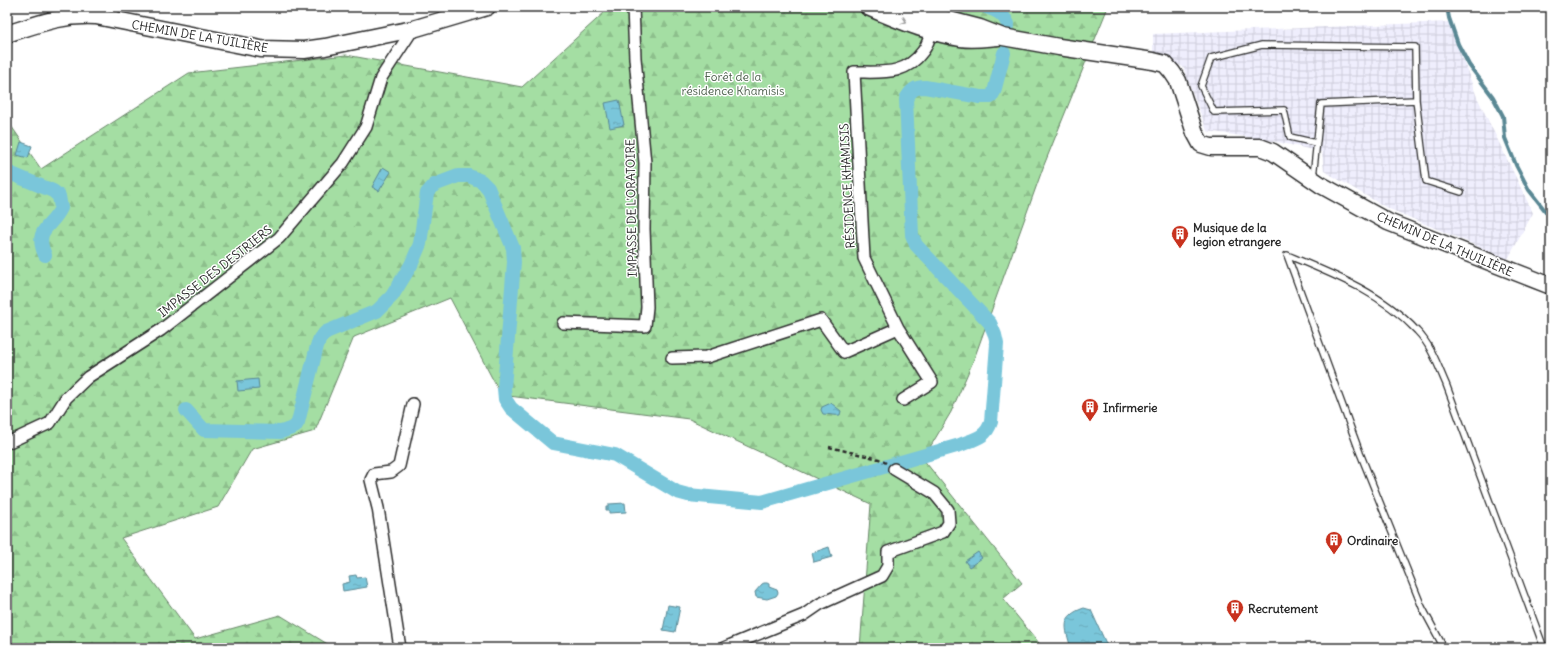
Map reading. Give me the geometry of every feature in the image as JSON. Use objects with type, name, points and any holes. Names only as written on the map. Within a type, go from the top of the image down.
[{"type":"street","name":"CHEMIN DE LA TUILIÈRE","points":[[7,34],[50,20],[78,15],[96,16],[261,49],[304,50],[325,48],[414,29],[487,7]]},
{"type":"street","name":"IMPASSE DE L'ORATOIRE","points":[[563,322],[645,326],[647,307],[644,229],[645,163],[635,58],[633,7]]},
{"type":"street","name":"CHEMIN DE LA THUILIÈRE","points":[[868,7],[885,15],[932,23],[972,26],[1003,37],[1059,47],[1153,60],[1164,64],[1178,81],[1195,133],[1201,144],[1211,147],[1260,147],[1273,152],[1320,185],[1388,222],[1551,286]]},
{"type":"street","name":"CHEMIN DE LA THUILIÈRE","points":[[899,7],[961,38],[979,39],[1003,37]]},
{"type":"street","name":"RÉSIDENCE KHAMISIS","points":[[898,328],[864,258],[854,72],[897,71],[910,64],[924,51],[932,23]]},
{"type":"street","name":"IMPASSE DES DESTRIERS","points":[[7,443],[50,423],[66,398],[88,377],[161,330],[279,238],[343,163],[351,151],[366,127],[381,78],[414,29]]},
{"type":"street","points":[[672,358],[707,357],[821,320],[844,352],[898,328],[932,382],[903,400]]},
{"type":"street","points":[[400,648],[378,508],[371,480],[374,474],[391,472],[399,466],[413,404]]},
{"type":"street","points":[[724,648],[804,616],[820,604],[882,576],[888,566],[888,552],[943,532],[949,523],[948,510],[934,493],[890,466]]},
{"type":"lane","points":[[1316,143],[1290,137],[1284,110],[1214,112],[1201,86],[1211,58],[1262,45],[1415,46],[1416,100],[1426,181],[1462,192]]},
{"type":"lane","points":[[1312,179],[1321,104],[1416,100]]},
{"type":"lane","points":[[1444,648],[1422,607],[1363,460],[1287,255],[1334,274],[1389,306],[1418,331],[1429,348],[1446,384],[1544,648]]},
{"type":"path","points":[[829,447],[878,459],[890,466]]},
{"type":"shaded area","points":[[1449,22],[1477,97],[1533,213],[1508,259],[1387,208],[1324,171],[1322,152],[1268,140],[1207,131],[1183,67],[1153,52],[1153,34]]},
{"type":"green space","name":"Forêt de la résidence Khamisis","points":[[606,7],[1108,7],[1044,165],[974,359],[951,412],[923,459],[1022,583],[1003,599],[1043,648],[860,648],[871,504],[689,419],[501,395],[450,298],[354,337],[315,431],[252,449],[218,507],[121,538],[195,639],[280,615],[334,648],[7,648],[7,120],[41,169],[189,73],[346,55],[522,87],[606,11]]},
{"type":"water","points":[[619,100],[624,125],[610,128],[605,103]]},
{"type":"water","points":[[21,142],[32,146],[28,158],[17,155]]},
{"type":"water","points":[[383,167],[391,172],[379,191],[372,187]]},
{"type":"water","points":[[258,379],[259,389],[238,391],[237,381]]},
{"type":"water","points":[[831,403],[841,411],[840,415],[823,414],[821,410],[822,407]]},
{"type":"water","points":[[625,503],[626,512],[609,513],[609,510],[606,510],[606,507],[609,507],[609,504]]},
{"type":"water","points":[[829,547],[832,557],[814,562],[812,553]]},
{"type":"water","points":[[978,552],[982,558],[969,567],[965,561]]},
{"type":"water","points":[[356,575],[357,578],[365,577],[367,587],[343,591],[342,584],[350,582],[349,576]]},
{"type":"water","points":[[764,583],[769,584],[769,587],[777,590],[778,593],[776,596],[767,599],[756,597],[755,592]]},
{"type":"water","points":[[668,605],[680,607],[675,632],[663,630]]},
{"type":"water","points":[[1084,608],[1091,610],[1108,648],[1071,648],[1066,624],[1071,615]]},
{"type":"waterway","points":[[986,7],[999,13],[1004,17],[1008,24]]},
{"type":"waterway","points":[[1447,7],[1449,18],[1458,44],[1469,65],[1493,97],[1503,116],[1505,138],[1516,165],[1529,190],[1551,218]]},
{"type":"waterway","points":[[186,410],[204,430],[281,432],[295,427],[298,422],[320,338],[326,332],[377,311],[392,296],[411,265],[420,244],[427,193],[434,185],[458,176],[469,176],[481,181],[488,188],[513,248],[514,262],[504,388],[505,399],[511,408],[553,443],[615,455],[677,492],[688,495],[762,502],[960,445],[975,439],[986,432],[991,422],[997,344],[990,323],[916,245],[912,235],[906,99],[914,90],[925,87],[980,97],[991,97],[994,92],[1004,53]]},
{"type":"waterway","points":[[7,172],[53,191],[59,196],[61,208],[42,234],[41,239],[45,255]]},
{"type":"place","name":"Musique de la legion etrangere","points":[[1180,249]]},
{"type":"place","name":"Infirmerie","points":[[1090,422]]},
{"type":"place","name":"Ordinaire","points":[[1334,555]]},
{"type":"place","name":"Recrutement","points":[[1235,623]]}]
